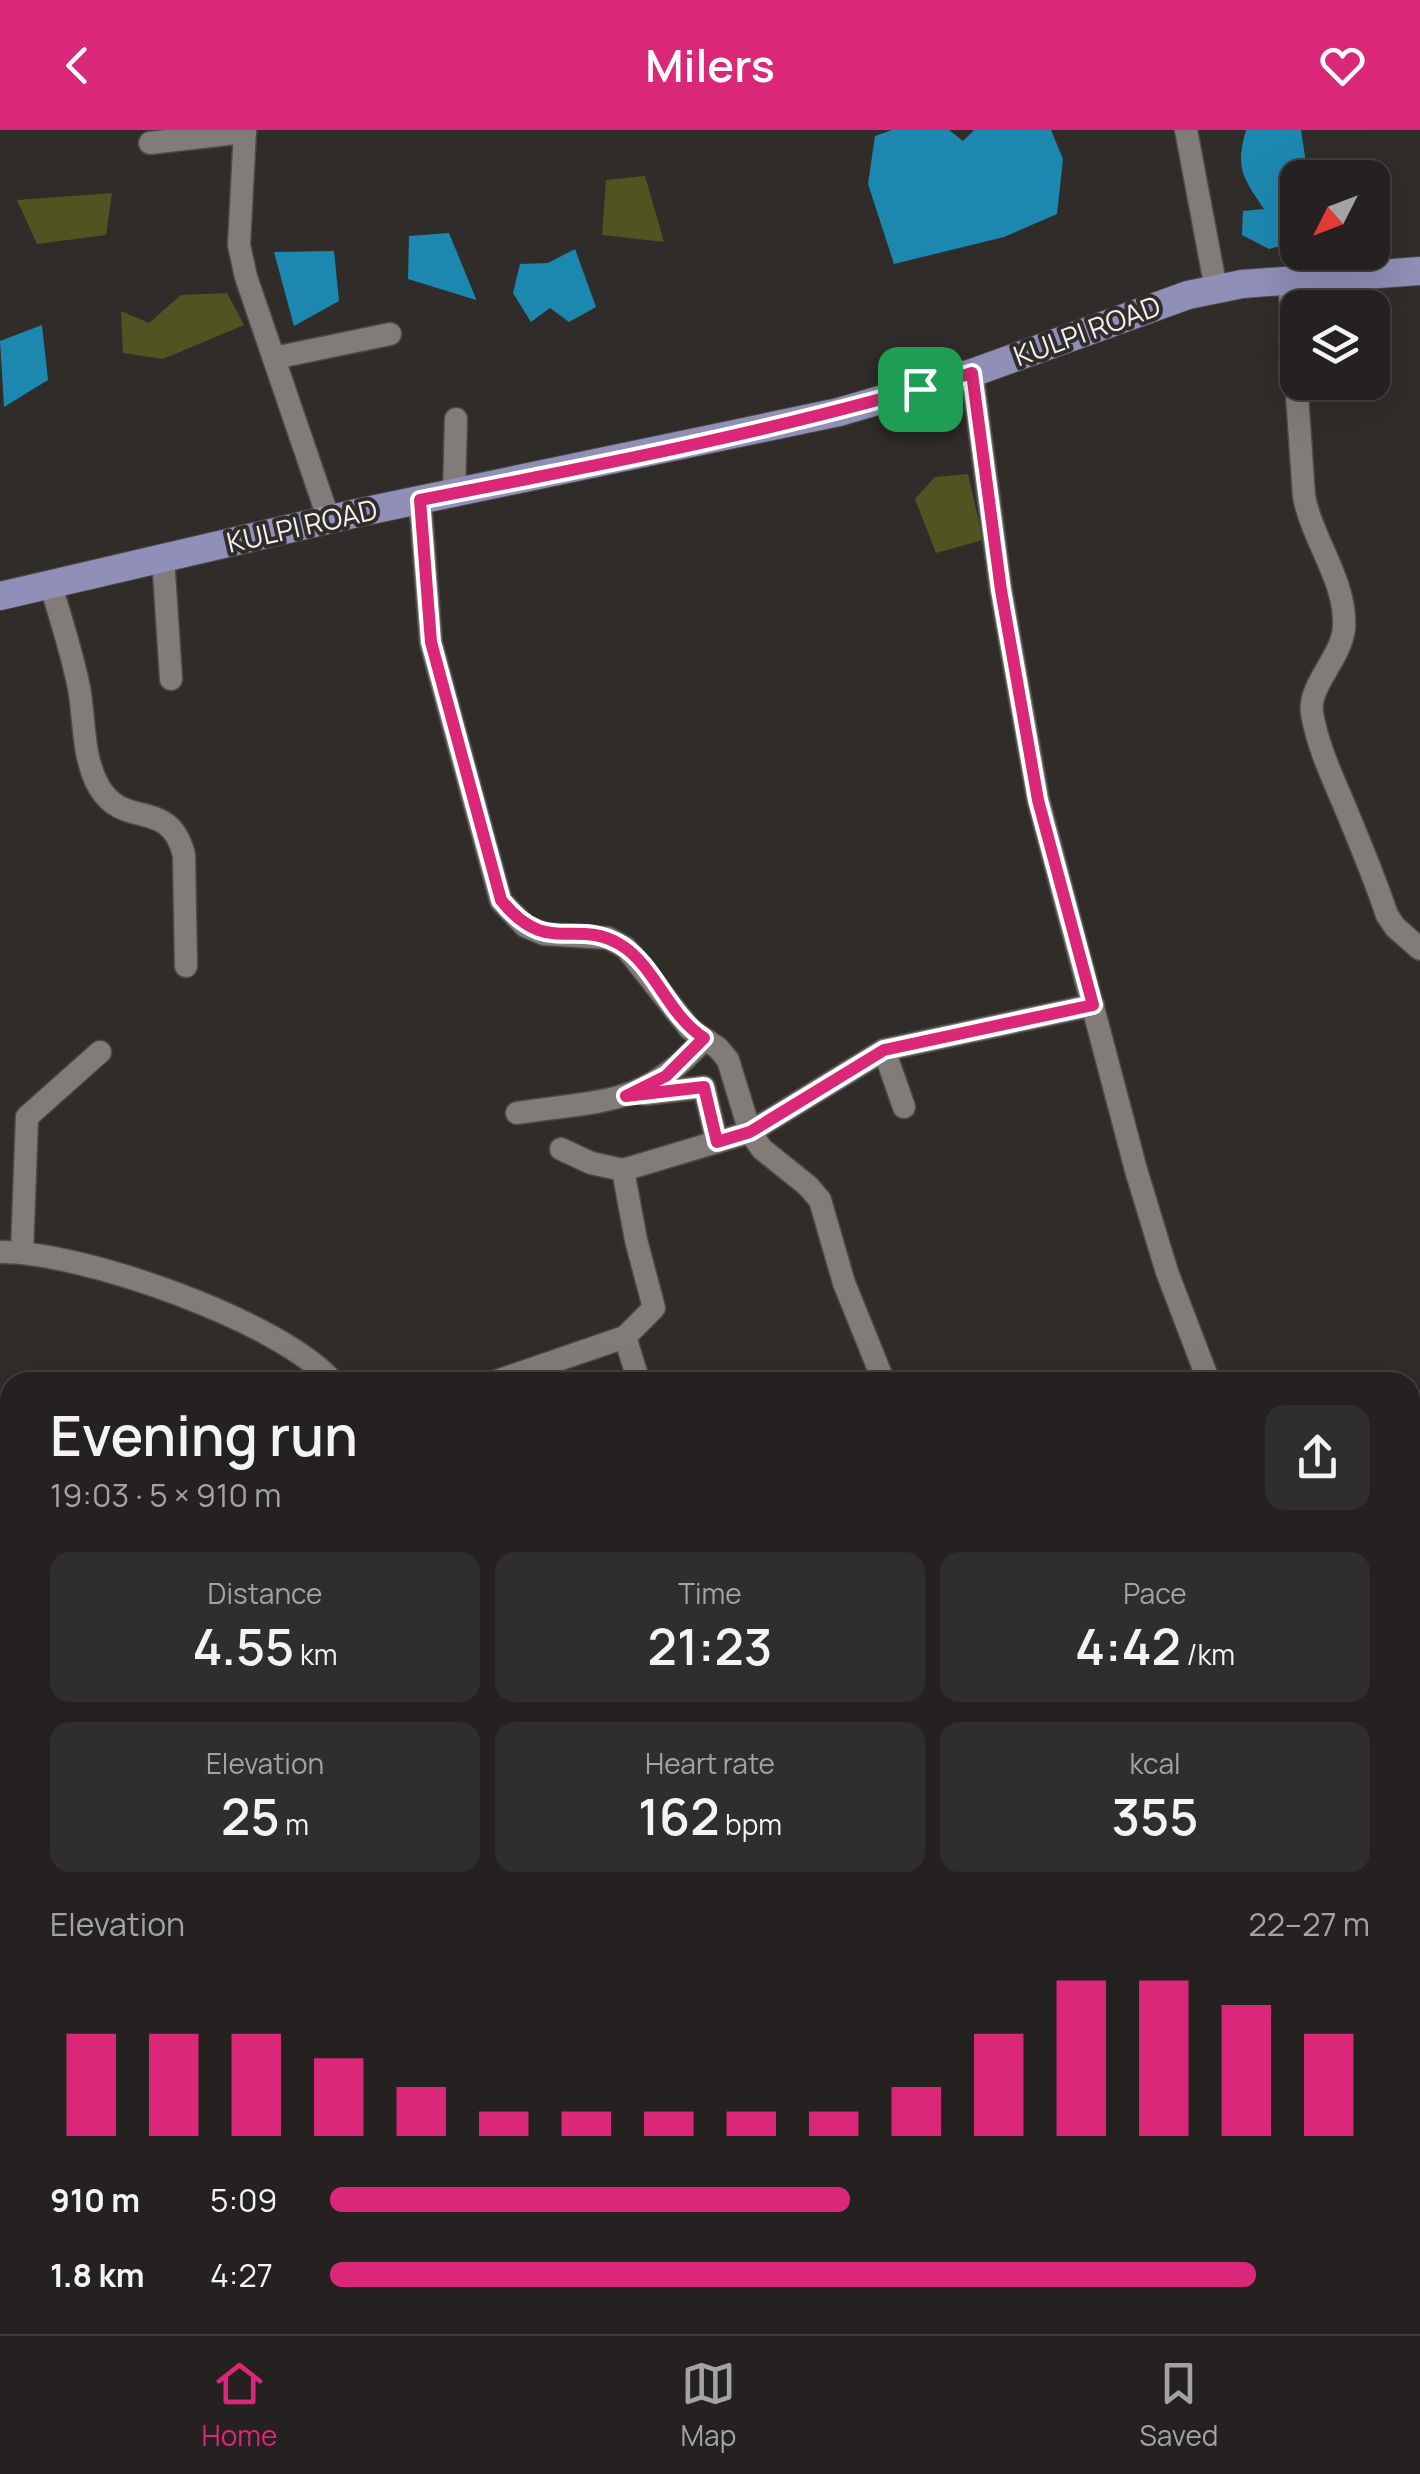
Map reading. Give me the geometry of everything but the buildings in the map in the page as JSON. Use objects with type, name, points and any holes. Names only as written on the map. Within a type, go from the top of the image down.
[{"type":"main road","name":"KULPI ROAD","points":[[0,596],[420,500],[822,416],[972,373],[1146,308],[1216,289],[1420,272]]},
{"type":"street","points":[[1186,130],[1216,289]]},
{"type":"street","points":[[150,143],[245,131],[239,244],[246,277],[330,520]]},
{"type":"street","points":[[1289,280],[1304,496],[1307,514],[1339,593],[1344,618],[1337,656],[1312,696],[1311,707],[1325,758],[1387,915],[1395,928],[1420,949]]},
{"type":"street","points":[[274,358],[390,334]]},
{"type":"street","points":[[972,373],[1001,590],[1038,800],[1157,1240],[1205,1372]]},
{"type":"street","points":[[454,493],[456,419]]},
{"type":"street","points":[[420,500],[431,642],[501,900],[525,926],[544,934],[608,938],[626,948],[678,1015],[728,1060],[750,1132],[762,1149],[820,1200],[844,1282],[880,1372]]},
{"type":"street","points":[[163,557],[171,679]]},
{"type":"street","points":[[50,583],[80,692],[84,739],[100,788],[128,811],[173,827],[180,839],[184,855],[186,966]]},
{"type":"street","points":[[562,1148],[591,1164],[624,1170],[750,1132],[884,1050],[1093,1005]]},
{"type":"street","points":[[626,1096],[666,1076],[704,1038]]},
{"type":"street","points":[[884,1050],[904,1107]]},
{"type":"street","points":[[100,1052],[27,1117],[11,1252],[97,1269],[184,1298],[296,1351],[321,1372]]},
{"type":"street","points":[[517,1113],[704,1087],[717,1142]]},
{"type":"street","points":[[524,1372],[625,1338],[654,1308],[636,1240],[624,1170]]},
{"type":"street","points":[[625,1338],[636,1372]]},
{"type":"green space","points":[[645,176],[664,242],[602,235],[606,180]]},
{"type":"green space","points":[[112,193],[106,235],[37,244],[17,200]]},
{"type":"green space","points":[[227,293],[244,325],[163,359],[123,353],[121,311],[149,323],[181,295]]},
{"type":"green space","points":[[968,474],[983,540],[936,553],[915,499],[935,477]]},
{"type":"water","points":[[892,130],[949,130],[963,141],[974,130],[1051,130],[1063,159],[1057,214],[1004,237],[894,264],[868,184],[875,136]]},
{"type":"water","points":[[1246,130],[1301,130],[1306,160],[1280,160],[1280,246],[1269,249],[1242,235],[1243,211],[1264,209],[1243,172],[1241,154]]},
{"type":"water","points":[[449,233],[476,300],[408,279],[409,236]]},
{"type":"water","points":[[575,249],[596,307],[569,322],[550,308],[531,322],[513,293],[520,264],[548,263]]},
{"type":"water","points":[[334,251],[339,301],[294,326],[274,252]]},
{"type":"water","points":[[42,325],[48,380],[4,407],[0,341]]},
{"type":"route","points":[[972,373],[1001,590],[1038,800],[1093,1005],[884,1050],[750,1132],[717,1142],[704,1087],[626,1096],[666,1076],[704,1038],[678,1015],[640,963],[626,948],[608,938],[544,934],[525,926],[501,900],[431,642],[420,500],[752,432],[920,389],[972,373]]}]
